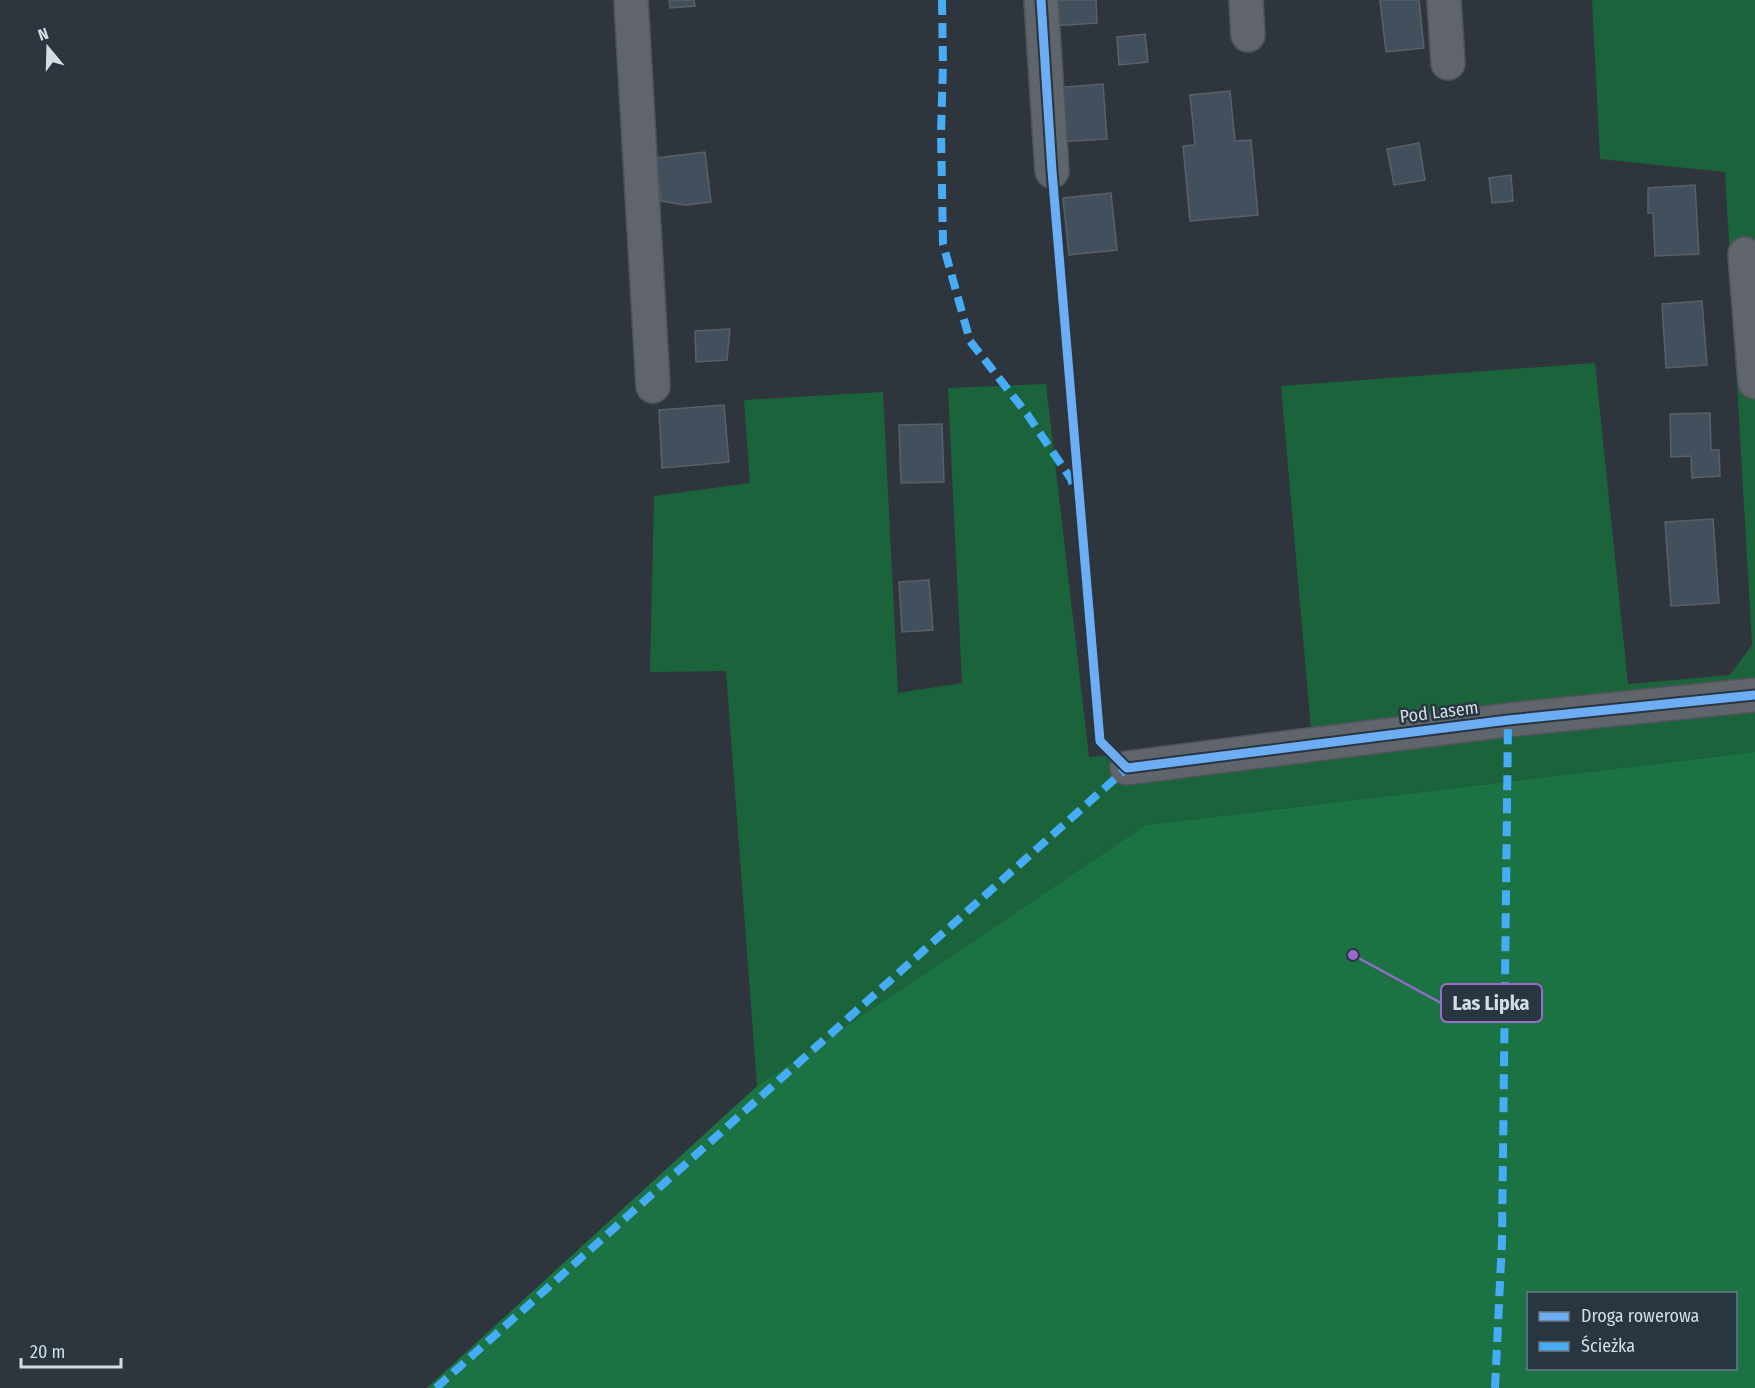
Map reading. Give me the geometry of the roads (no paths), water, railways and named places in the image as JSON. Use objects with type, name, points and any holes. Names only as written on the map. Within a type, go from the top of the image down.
[{"type":"street","points":[[631,0],[653,386]]},
{"type":"street","points":[[1041,0],[1052,171]]},
{"type":"street","points":[[1246,0],[1248,35]]},
{"type":"street","points":[[1444,0],[1448,63]]},
{"type":"street","points":[[1745,254],[1755,382]]},
{"type":"street","name":"Pod Lasem","points":[[1127,768],[1508,720],[1755,695]]},
{"type":"place","name":"Las Lipka","points":[[1353,955]]}]
